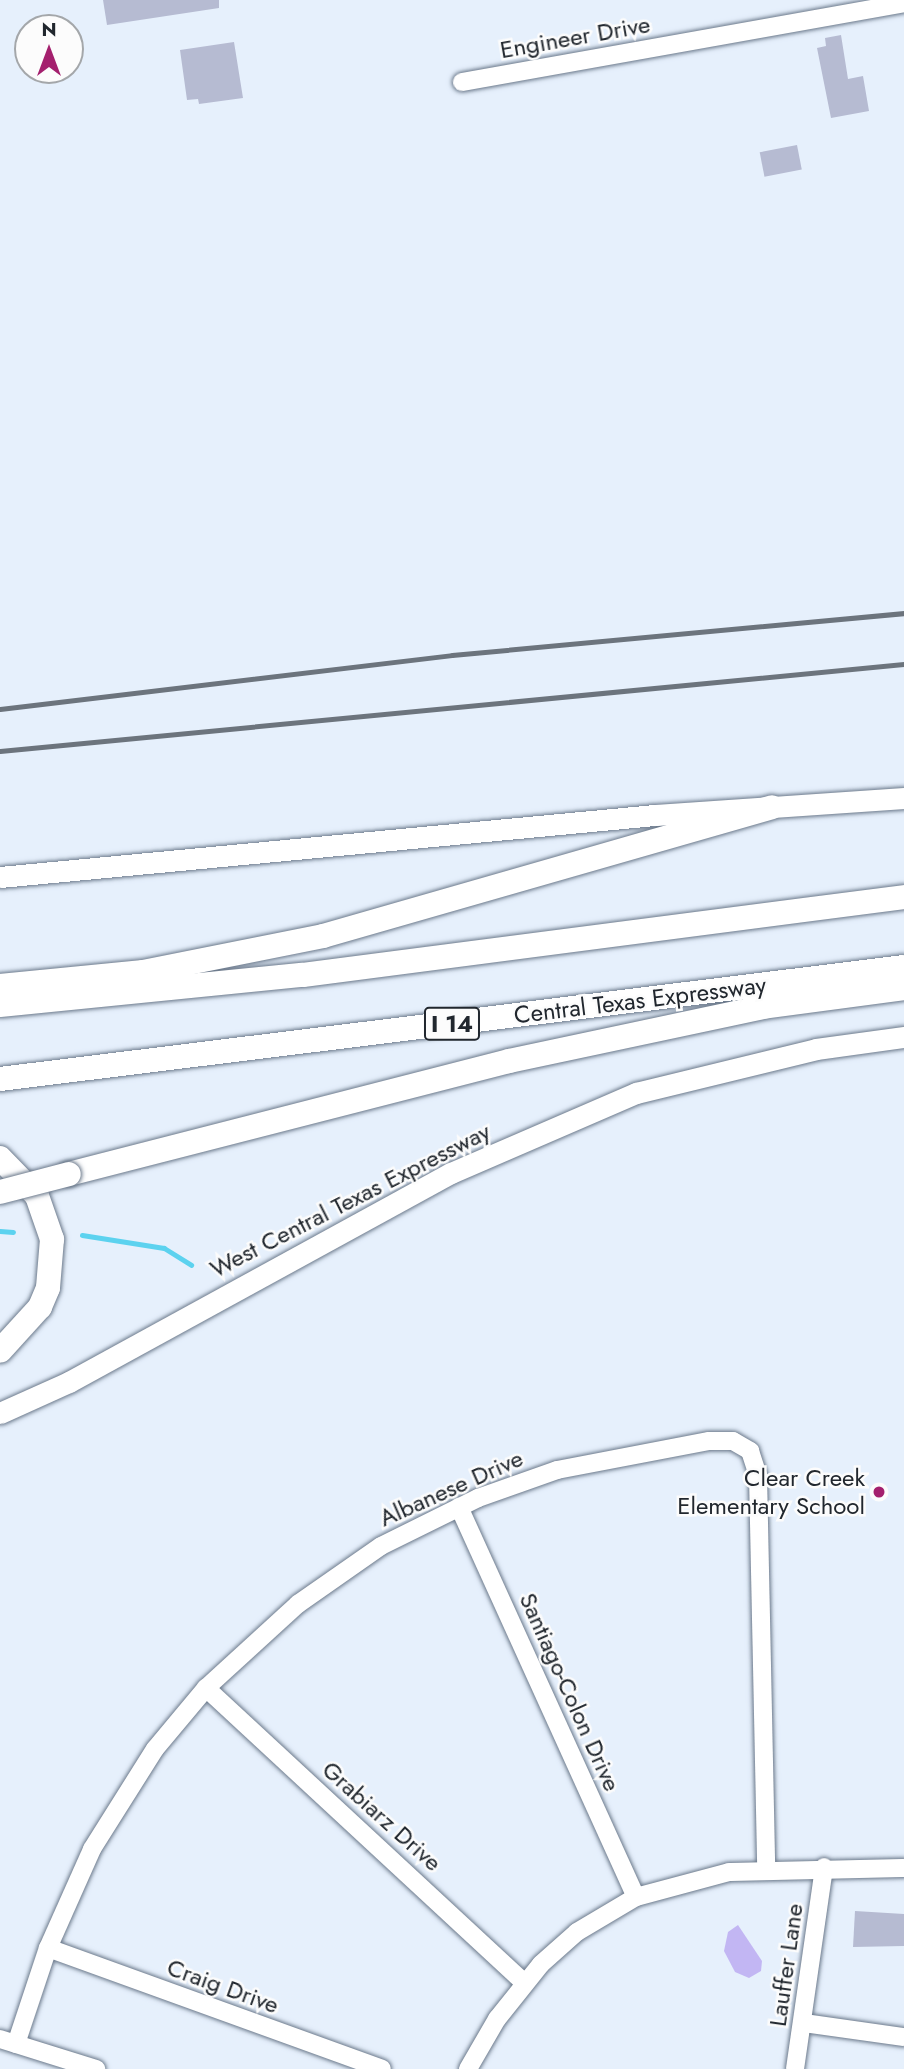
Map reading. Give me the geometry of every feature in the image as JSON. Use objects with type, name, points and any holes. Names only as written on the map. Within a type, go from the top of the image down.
[{"type":"highway","points":[[0,986],[143,972],[323,936],[772,807]]},
{"type":"highway","points":[[0,1005],[303,975],[904,897]]},
{"type":"highway","name":"Central Texas Expressway","points":[[0,1079],[904,967]]},
{"type":"highway","points":[[0,1192],[509,1061],[762,1007],[904,988]]},
{"type":"highway","points":[[0,1158],[37,1196],[52,1238],[48,1288],[40,1307],[28,1327],[0,1351]]},
{"type":"main road","points":[[0,877],[772,807],[904,798]]},
{"type":"main road","name":"West Central Texas Expressway","points":[[0,1413],[69,1382],[451,1173],[636,1093],[816,1049],[904,1037]]},
{"type":"street","name":"Engineer Drive","points":[[462,82],[904,3]]},
{"type":"street","name":"Albanese Drive","points":[[8,2041],[48,1948],[116,1807],[206,1688],[260,1635],[338,1573],[458,1507],[557,1470],[632,1453],[722,1440],[750,1451],[758,1475],[766,1868]]},
{"type":"street","name":"Santiago-Colon Drive","points":[[458,1507],[636,1898]]},
{"type":"street","name":"Grabiarz Drive","points":[[206,1688],[524,1982]]},
{"type":"street","name":"Lauffer Lane","points":[[794,2069],[804,2023],[824,1867]]},
{"type":"street","points":[[468,2069],[524,1982],[577,1932],[636,1898],[686,1880],[766,1868],[904,1868]]},
{"type":"street","name":"Craig Drive","points":[[48,1948],[382,2069]]},
{"type":"street","points":[[804,2023],[904,2037]]},
{"type":"street","points":[[8,2041],[96,2069]]},
{"type":"shaded area","points":[[738,1925],[762,1961],[761,1971],[749,1978],[735,1972],[724,1951],[728,1932]]},
{"type":"building","points":[[103,0],[219,0],[219,8],[107,25]]},
{"type":"building","points":[[841,35],[848,79],[863,76],[869,111],[831,118],[817,48],[826,46],[825,38]]},
{"type":"building","points":[[234,42],[243,98],[199,104],[198,99],[187,100],[180,50]]},
{"type":"building","points":[[797,145],[802,170],[764,177],[760,152]]},
{"type":"building","points":[[855,1911],[904,1914],[904,1946],[853,1947]]},
{"type":"waterway","points":[[0,1231],[13,1232]]},
{"type":"waterway","points":[[82,1235],[164,1248],[191,1265]]},
{"type":"railway","points":[[0,709],[452,655],[904,613]]},
{"type":"railway","points":[[0,751],[904,664]]},
{"type":"place","name":"Clear Creek Elementary School","points":[[879,1492]]}]
